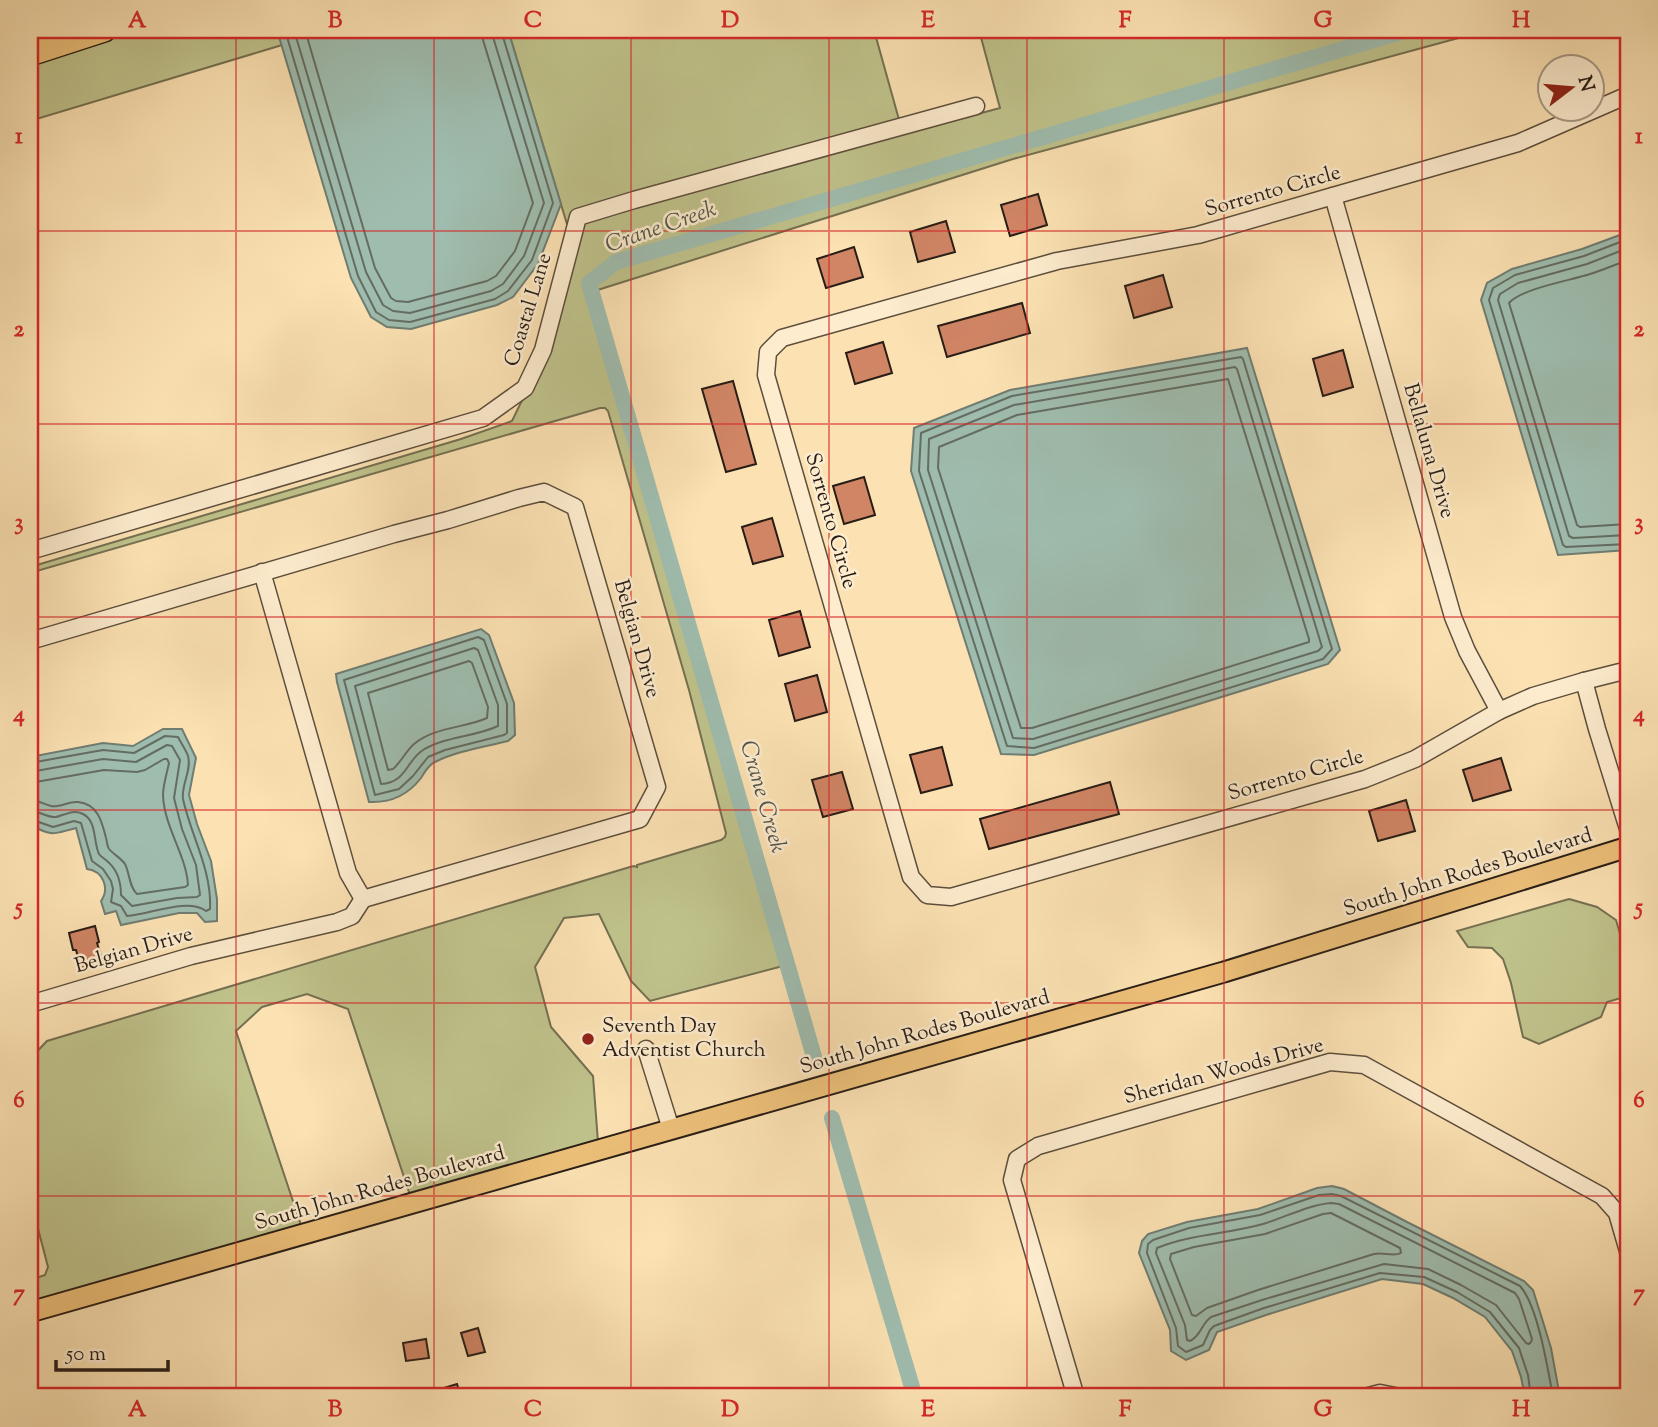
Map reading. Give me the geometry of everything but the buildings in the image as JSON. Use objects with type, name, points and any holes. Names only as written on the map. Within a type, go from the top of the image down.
[{"type":"highway","points":[[30,54],[104,30]]},
{"type":"main road","name":"South John Rodes Boulevard","points":[[30,1312],[1224,972],[1628,847]]},
{"type":"street","name":"Sorrento Circle","points":[[1628,94],[1518,143],[1198,235],[1057,261],[782,338],[768,352],[766,375],[911,877],[927,895],[951,897],[1365,779],[1415,759],[1499,711],[1533,696],[1628,670]]},
{"type":"street","name":"Coastal Lane","points":[[30,551],[483,418],[525,388],[542,350],[578,217],[976,106]]},
{"type":"street","name":"Bellaluna Drive","points":[[1333,196],[1453,617],[1467,651],[1499,711]]},
{"type":"street","name":"Belgian Drive","points":[[30,640],[544,492],[575,507],[657,787],[639,818],[363,899],[352,916],[337,922],[191,956],[30,1004]]},
{"type":"street","points":[[262,572],[348,873],[363,899]]},
{"type":"street","points":[[1584,681],[1628,829]]},
{"type":"street","points":[[646,1049],[671,1129]]},
{"type":"street","name":"Sheridan Woods Drive","points":[[1076,1397],[1012,1180],[1017,1159],[1038,1146],[1330,1062],[1364,1065],[1602,1196],[1617,1213],[1628,1251]]},
{"type":"street","points":[[1365,1397],[1380,1393],[1399,1397]]},
{"type":"green space","points":[[128,30],[277,30],[282,45],[30,121],[30,62]]},
{"type":"green space","points":[[508,30],[874,30],[903,134],[1000,108],[979,30],[1488,30],[1013,159],[585,294],[632,425],[783,966],[650,1001],[631,981],[599,914],[564,918],[535,967],[551,1027],[593,1076],[598,1142],[410,1195],[348,1009],[307,994],[262,1007],[236,1031],[301,1225],[31,1304],[30,1280],[45,1275],[48,1267],[30,1198],[30,1059],[47,1041],[637,867],[725,837],[689,690],[605,408],[30,573],[30,567],[461,439],[512,421],[547,349],[570,234]]},
{"type":"green space","points":[[1569,899],[1597,907],[1616,920],[1628,961],[1628,996],[1607,1002],[1601,1017],[1539,1044],[1523,1037],[1503,959],[1492,948],[1468,947],[1457,931]]},
{"type":"water","points":[[277,30],[508,30],[561,204],[538,264],[513,297],[497,305],[411,329],[387,327],[371,317],[351,278]]},
{"type":"water","points":[[1628,232],[1628,550],[1558,555],[1481,300],[1487,283],[1512,269],[1582,249]]},
{"type":"water","points":[[1247,348],[1340,650],[1328,664],[1034,755],[1001,754],[911,471],[914,428],[1010,390]]},
{"type":"water","points":[[481,629],[489,635],[514,703],[515,735],[508,741],[443,758],[429,767],[416,784],[404,793],[384,801],[369,802],[336,674]]},
{"type":"water","points":[[163,729],[182,729],[196,758],[189,795],[211,861],[217,899],[217,921],[205,922],[197,913],[179,913],[121,925],[116,911],[105,914],[101,901],[105,886],[97,873],[87,869],[76,828],[53,833],[30,825],[30,757],[103,743],[133,746]]},
{"type":"water","points":[[1332,1186],[1344,1189],[1524,1281],[1533,1290],[1544,1325],[1560,1397],[1525,1397],[1512,1351],[1485,1317],[1423,1284],[1382,1279],[1217,1332],[1209,1350],[1186,1360],[1171,1351],[1170,1330],[1139,1253],[1142,1241],[1148,1234],[1187,1222],[1258,1209],[1317,1188]]},
{"type":"waterway","name":"Crane Creek","points":[[815,1060],[589,283],[616,262],[1408,30]]},
{"type":"waterway","name":"Crane Creek","points":[[832,1118],[915,1397]]},
{"type":"place","name":"Seventh Day Adventist Church","points":[[588,1039]]}]
